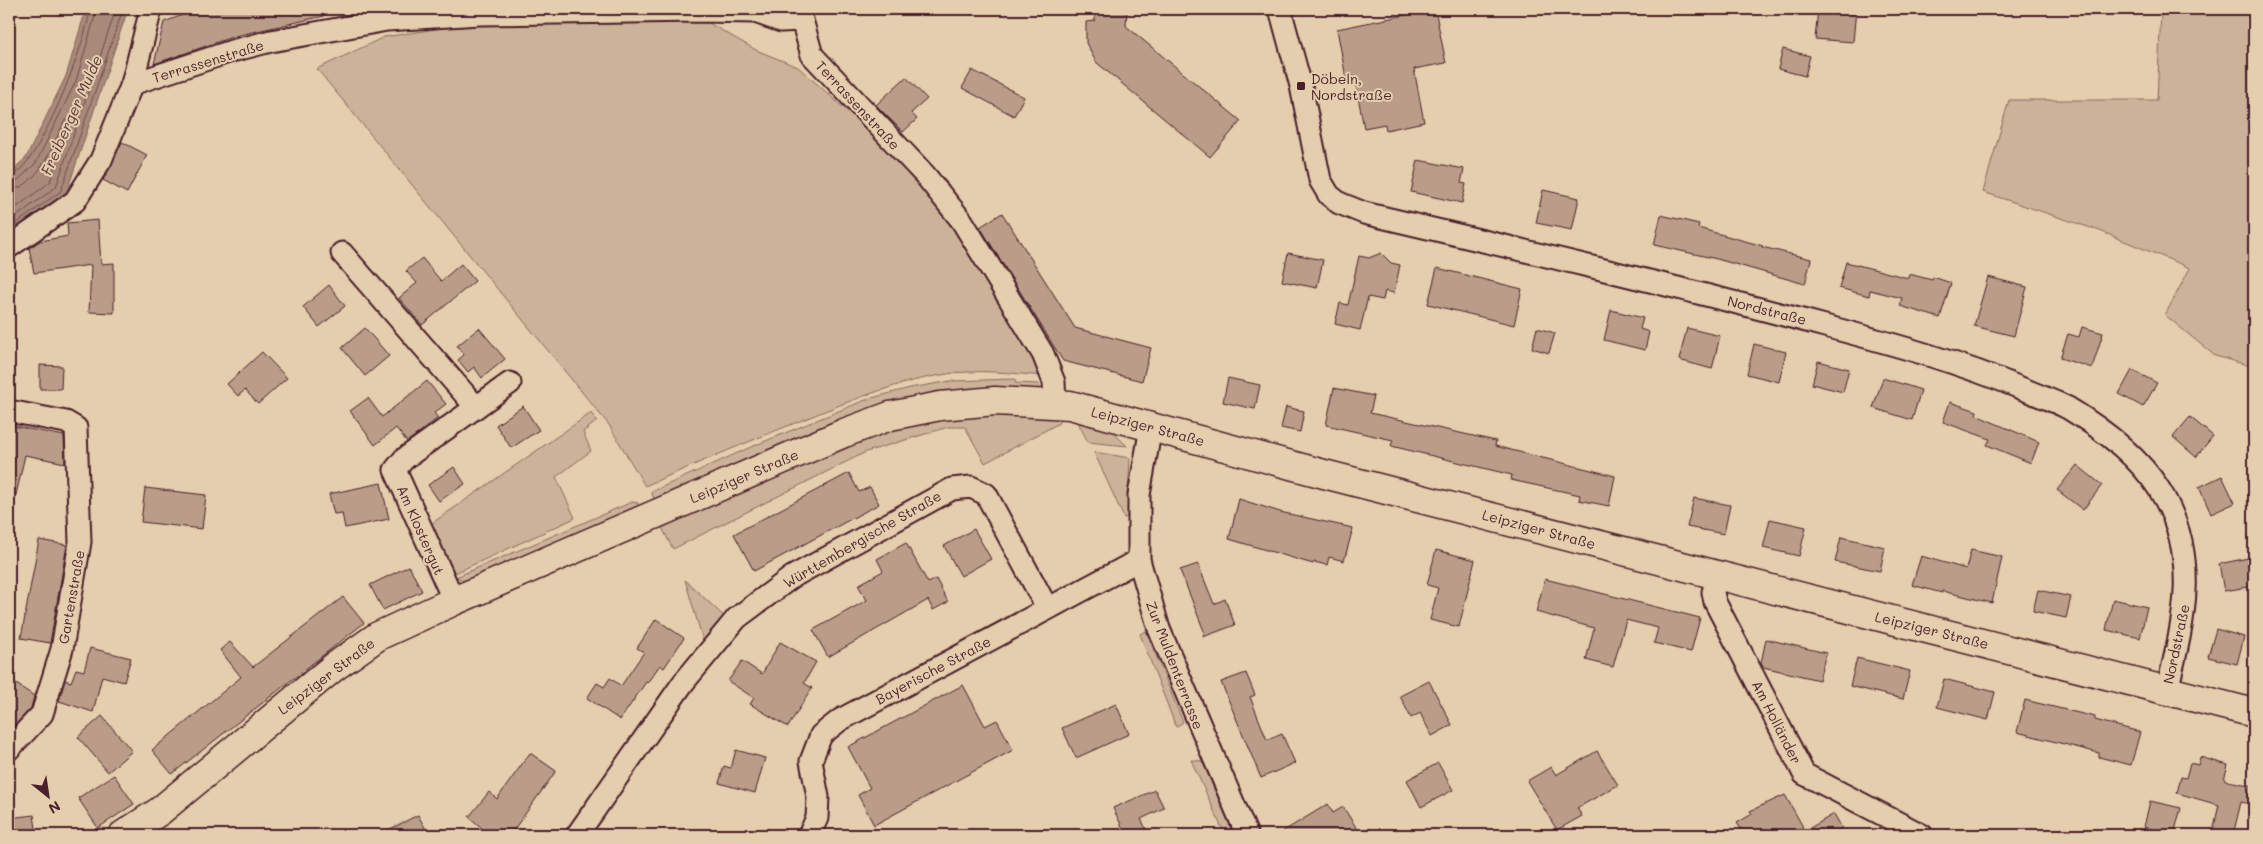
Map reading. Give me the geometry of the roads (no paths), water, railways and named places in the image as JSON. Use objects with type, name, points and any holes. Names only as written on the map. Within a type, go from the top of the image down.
[{"type":"main road","name":"Leipziger Straße","points":[[123,835],[160,811],[334,667],[378,636],[454,600],[844,433],[890,416],[940,406],[995,400],[1070,405],[1717,576],[2167,690],[2254,714]]},
{"type":"street","points":[[9,247],[75,201],[101,160],[132,84],[151,9]]},
{"type":"street","name":"Nordstraße","points":[[1280,9],[1301,86],[1320,180],[1329,195],[1339,203],[1364,213],[1643,279],[1916,350],[1992,376],[2067,408],[2111,440],[2138,462],[2160,490],[2175,521],[2181,545],[2187,588],[2184,616],[2167,690]]},
{"type":"street","name":"Terrassenstraße","points":[[132,84],[232,51],[271,41],[388,20],[479,14],[700,11],[755,12],[781,21],[805,14],[812,55],[925,175],[962,221],[1043,354],[1054,382],[1055,404]]},
{"type":"street","points":[[342,253],[476,407]]},
{"type":"street","name":"Am Klostergut","points":[[454,600],[395,470],[404,460],[510,383]]},
{"type":"street","name":"Gartenstraße","points":[[9,411],[66,422],[76,428],[80,542],[62,649],[42,714],[9,750]]},
{"type":"street","name":"Zur Muldenterrasse","points":[[1151,427],[1139,495],[1139,560],[1159,629],[1247,835]]},
{"type":"street","name":"Württembergische Straße","points":[[577,835],[683,683],[737,618],[792,577],[952,489],[971,487],[986,494],[1047,608]]},
{"type":"street","name":"Bayerische Straße","points":[[809,835],[817,818],[818,797],[811,761],[821,735],[840,720],[1139,560]]},
{"type":"street","name":"Am Holländer","points":[[1717,576],[1713,592],[1715,602],[1804,774],[1922,835]]},
{"type":"water","name":"Freiberger Mulde","points":[[86,9],[128,9],[66,194],[9,235],[9,173],[26,158],[66,76]]},
{"type":"place","name":"Döbeln, Nordstraße","points":[[1301,86]]}]
